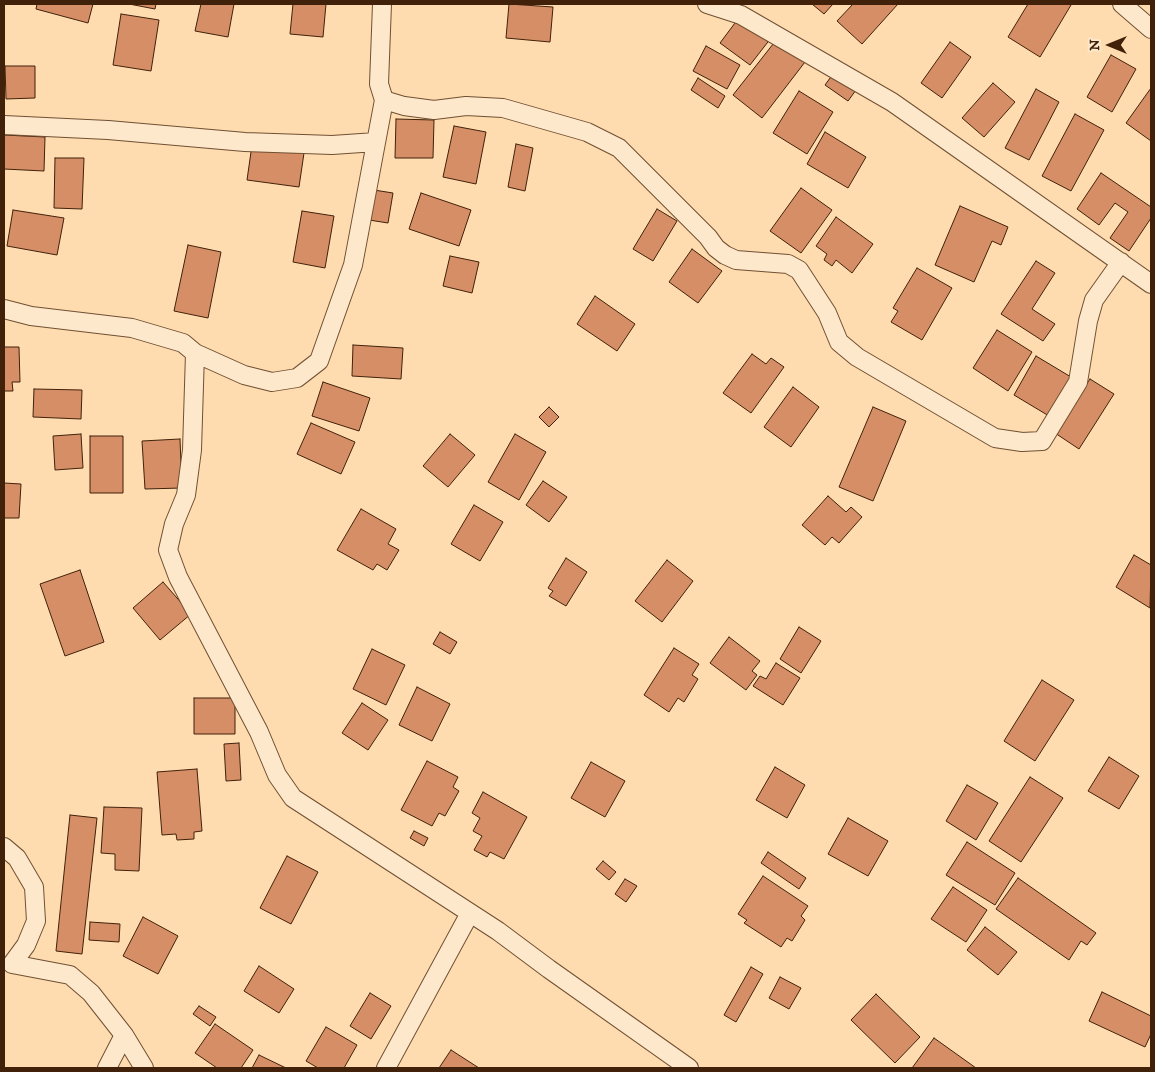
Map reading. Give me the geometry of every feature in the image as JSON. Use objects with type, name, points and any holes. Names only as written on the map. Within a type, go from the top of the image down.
[{"type":"street","points":[[4,309],[31,316],[132,328],[183,343],[195,353],[244,375],[272,382],[297,378],[318,361],[353,265],[384,100],[379,84],[382,4]]},
{"type":"street","points":[[706,4],[741,15],[892,102],[1151,284]]},
{"type":"street","points":[[1122,4],[1151,29]]},
{"type":"street","points":[[384,100],[404,106],[434,110],[466,106],[504,108],[588,132],[619,148],[725,255],[736,260],[788,264],[799,270],[827,313],[839,342],[857,357],[995,438],[1022,442],[1042,441],[1078,382],[1088,321],[1094,300],[1121,262]]},
{"type":"street","points":[[4,125],[108,130],[245,142],[332,145],[376,142]]},
{"type":"street","points":[[195,353],[192,450],[186,495],[174,524],[168,550],[178,577],[259,732],[277,775],[293,798],[498,930],[549,970],[689,1068]]},
{"type":"street","points":[[4,847],[17,858],[34,887],[36,921],[26,945],[8,964]]},
{"type":"street","points":[[386,1068],[470,913]]},
{"type":"street","points":[[8,964],[70,975],[91,993],[124,1035],[144,1068]]},
{"type":"street","points":[[106,1068],[124,1035]]},
{"type":"building","points":[[37,4],[93,4],[88,23],[36,9]]},
{"type":"building","points":[[129,4],[156,4],[155,9]]},
{"type":"building","points":[[201,4],[234,4],[228,37],[195,31]]},
{"type":"building","points":[[293,4],[326,4],[323,37],[290,34]]},
{"type":"building","points":[[509,4],[553,7],[550,42],[506,38]]},
{"type":"building","points":[[812,4],[833,4],[824,14]]},
{"type":"building","points":[[853,4],[898,4],[862,44],[837,21]]},
{"type":"building","points":[[1028,4],[1071,5],[1040,57],[1008,37]]},
{"type":"building","points":[[121,14],[159,20],[151,71],[113,65]]},
{"type":"building","points":[[741,15],[771,38],[750,65],[720,43]]},
{"type":"building","points":[[777,39],[805,62],[762,118],[733,95]]},
{"type":"building","points":[[950,42],[971,57],[942,98],[921,83]]},
{"type":"building","points":[[706,46],[740,65],[727,89],[693,71]]},
{"type":"building","points":[[1111,55],[1136,69],[1112,112],[1087,97]]},
{"type":"building","points":[[5,66],[35,66],[35,98],[6,99]]},
{"type":"building","points":[[833,74],[856,90],[848,101],[825,85]]},
{"type":"building","points":[[698,78],[725,96],[718,108],[691,90]]},
{"type":"building","points":[[993,83],[1015,102],[984,137],[962,118]]},
{"type":"building","points":[[1151,88],[1151,141],[1126,123]]},
{"type":"building","points":[[1036,89],[1059,102],[1029,160],[1005,148]]},
{"type":"building","points":[[799,91],[833,112],[807,154],[773,133]]},
{"type":"building","points":[[1075,114],[1104,130],[1071,191],[1042,176]]},
{"type":"building","points":[[396,119],[434,120],[433,158],[395,158]]},
{"type":"building","points":[[454,126],[486,132],[476,184],[443,177]]},
{"type":"building","points":[[825,132],[866,157],[848,188],[807,164]]},
{"type":"building","points":[[4,135],[45,137],[44,171],[4,169]]},
{"type":"building","points":[[516,144],[533,148],[525,191],[508,187]]},
{"type":"building","points":[[252,145],[304,153],[299,187],[247,180]]},
{"type":"building","points":[[55,158],[84,158],[82,209],[54,208]]},
{"type":"building","points":[[1101,173],[1151,207],[1151,218],[1129,251],[1110,238],[1128,212],[1115,203],[1099,225],[1077,209]]},
{"type":"building","points":[[801,188],[832,210],[801,253],[770,231]]},
{"type":"building","points":[[374,190],[393,193],[388,223],[369,220]]},
{"type":"building","points":[[421,193],[471,210],[459,246],[409,229]]},
{"type":"building","points":[[960,206],[1008,227],[1001,245],[992,241],[974,282],[935,265]]},
{"type":"building","points":[[657,209],[677,221],[653,261],[633,249]]},
{"type":"building","points":[[13,210],[64,218],[57,255],[7,246]]},
{"type":"building","points":[[302,211],[334,216],[325,268],[293,262]]},
{"type":"building","points":[[836,217],[873,244],[852,273],[836,260],[832,266],[824,260],[827,254],[816,246]]},
{"type":"building","points":[[188,245],[221,252],[208,318],[174,311]]},
{"type":"building","points":[[692,249],[722,271],[698,303],[669,282]]},
{"type":"building","points":[[450,256],[479,262],[472,293],[443,286]]},
{"type":"building","points":[[1036,261],[1055,273],[1032,309],[1055,324],[1043,341],[1001,314]]},
{"type":"building","points":[[917,268],[952,288],[922,340],[891,322],[898,311],[893,308]]},
{"type":"building","points":[[595,296],[635,324],[617,351],[577,324]]},
{"type":"building","points":[[997,330],[1032,352],[1008,391],[973,368]]},
{"type":"building","points":[[353,345],[403,348],[401,379],[352,376]]},
{"type":"building","points":[[4,347],[19,347],[20,382],[12,382],[13,391],[4,391]]},
{"type":"building","points":[[752,354],[766,364],[771,358],[784,367],[751,413],[723,393]]},
{"type":"building","points":[[1036,356],[1076,380],[1054,419],[1014,395]]},
{"type":"building","points":[[1090,379],[1114,394],[1079,449],[1055,433]]},
{"type":"building","points":[[323,382],[370,398],[359,431],[312,416]]},
{"type":"building","points":[[793,387],[819,407],[791,447],[764,427]]},
{"type":"building","points":[[34,389],[82,390],[81,419],[33,417]]},
{"type":"building","points":[[549,407],[559,417],[549,427],[539,417]]},
{"type":"building","points":[[873,407],[906,421],[873,501],[839,487]]},
{"type":"building","points":[[311,423],[355,442],[341,474],[297,454]]},
{"type":"building","points":[[81,434],[83,468],[55,470],[53,436]]},
{"type":"building","points":[[450,434],[475,455],[448,487],[423,466]]},
{"type":"building","points":[[515,434],[546,452],[519,500],[488,482]]},
{"type":"building","points":[[90,436],[123,436],[123,493],[90,493]]},
{"type":"building","points":[[180,439],[182,488],[145,489],[142,441]]},
{"type":"building","points":[[543,481],[567,497],[549,522],[526,505]]},
{"type":"building","points":[[4,483],[21,484],[19,518],[4,518]]},
{"type":"building","points":[[828,496],[846,512],[851,507],[862,517],[839,543],[832,537],[825,545],[802,525]]},
{"type":"building","points":[[474,505],[503,522],[480,561],[451,544]]},
{"type":"building","points":[[361,509],[396,529],[388,544],[399,550],[387,570],[377,564],[373,570],[337,550]]},
{"type":"building","points":[[1134,555],[1151,565],[1150,608],[1116,587]]},
{"type":"building","points":[[566,558],[587,572],[566,606],[549,596],[553,591],[548,588]]},
{"type":"building","points":[[667,560],[693,581],[662,622],[635,601]]},
{"type":"building","points":[[80,570],[104,642],[65,656],[40,584]]},
{"type":"building","points":[[163,582],[191,614],[160,640],[133,608]]},
{"type":"building","points":[[799,627],[821,641],[801,673],[780,659]]},
{"type":"building","points":[[440,632],[457,642],[450,654],[433,644]]},
{"type":"building","points":[[729,637],[760,661],[752,671],[757,675],[746,690],[710,663]]},
{"type":"building","points":[[674,648],[699,664],[692,675],[698,679],[684,702],[678,698],[669,712],[644,695]]},
{"type":"building","points":[[372,649],[405,665],[386,705],[353,689]]},
{"type":"building","points":[[776,663],[800,678],[783,705],[753,686],[760,676],[766,679]]},
{"type":"building","points":[[1042,680],[1074,700],[1035,761],[1004,741]]},
{"type":"building","points":[[417,687],[450,704],[432,741],[399,725]]},
{"type":"building","points":[[194,698],[235,698],[235,734],[194,734]]},
{"type":"building","points":[[362,703],[388,720],[368,750],[342,733]]},
{"type":"building","points":[[239,743],[241,780],[226,781],[224,744]]},
{"type":"building","points":[[1109,757],[1139,776],[1119,809],[1088,791]]},
{"type":"building","points":[[427,761],[458,777],[453,787],[459,791],[445,816],[439,813],[432,826],[401,810]]},
{"type":"building","points":[[591,762],[625,781],[605,817],[571,798]]},
{"type":"building","points":[[775,767],[805,785],[787,818],[756,800]]},
{"type":"building","points":[[197,769],[202,831],[194,832],[194,839],[177,840],[176,834],[162,835],[157,772]]},
{"type":"building","points":[[1030,777],[1063,798],[1021,862],[989,841]]},
{"type":"building","points":[[967,785],[998,803],[976,840],[946,821]]},
{"type":"building","points":[[483,792],[527,817],[504,859],[490,852],[487,857],[474,850],[482,836],[473,831],[480,818],[472,813]]},
{"type":"building","points":[[104,807],[142,808],[139,871],[115,870],[115,854],[101,853]]},
{"type":"building","points":[[70,815],[97,818],[82,954],[56,951]]},
{"type":"building","points":[[848,818],[888,841],[868,876],[828,854]]},
{"type":"building","points":[[414,831],[428,838],[424,846],[410,838]]},
{"type":"building","points":[[967,842],[1015,873],[995,905],[946,875]]},
{"type":"building","points":[[768,852],[806,878],[799,889],[761,863]]},
{"type":"building","points":[[287,856],[318,872],[291,924],[260,908]]},
{"type":"building","points":[[603,861],[616,872],[609,880],[596,869]]},
{"type":"building","points":[[763,876],[808,906],[801,916],[805,920],[792,941],[787,938],[781,947],[744,923],[747,920],[738,914]]},
{"type":"building","points":[[1018,878],[1096,933],[1087,945],[1081,941],[1069,960],[996,909]]},
{"type":"building","points":[[625,879],[637,886],[626,902],[615,894]]},
{"type":"building","points":[[953,887],[987,910],[966,942],[931,919]]},
{"type":"building","points":[[143,917],[178,936],[158,974],[123,956]]},
{"type":"building","points":[[90,922],[120,924],[119,942],[89,940]]},
{"type":"building","points":[[985,927],[1017,952],[998,975],[967,950]]},
{"type":"building","points":[[259,966],[294,989],[279,1013],[244,991]]},
{"type":"building","points":[[751,967],[763,974],[736,1022],[724,1015]]},
{"type":"building","points":[[780,977],[801,988],[789,1009],[769,998]]},
{"type":"building","points":[[1102,992],[1151,1016],[1151,1034],[1145,1047],[1089,1021]]},
{"type":"building","points":[[370,993],[391,1006],[371,1039],[350,1026]]},
{"type":"building","points":[[876,994],[920,1037],[895,1063],[851,1020]]},
{"type":"building","points":[[199,1006],[216,1017],[210,1026],[193,1014]]},
{"type":"building","points":[[215,1024],[253,1050],[241,1068],[217,1068],[195,1053]]},
{"type":"building","points":[[326,1027],[357,1045],[344,1068],[318,1068],[306,1061]]},
{"type":"building","points":[[934,1038],[976,1068],[912,1068]]},
{"type":"building","points":[[451,1050],[479,1068],[439,1068]]},
{"type":"building","points":[[259,1055],[286,1068],[252,1068]]}]
